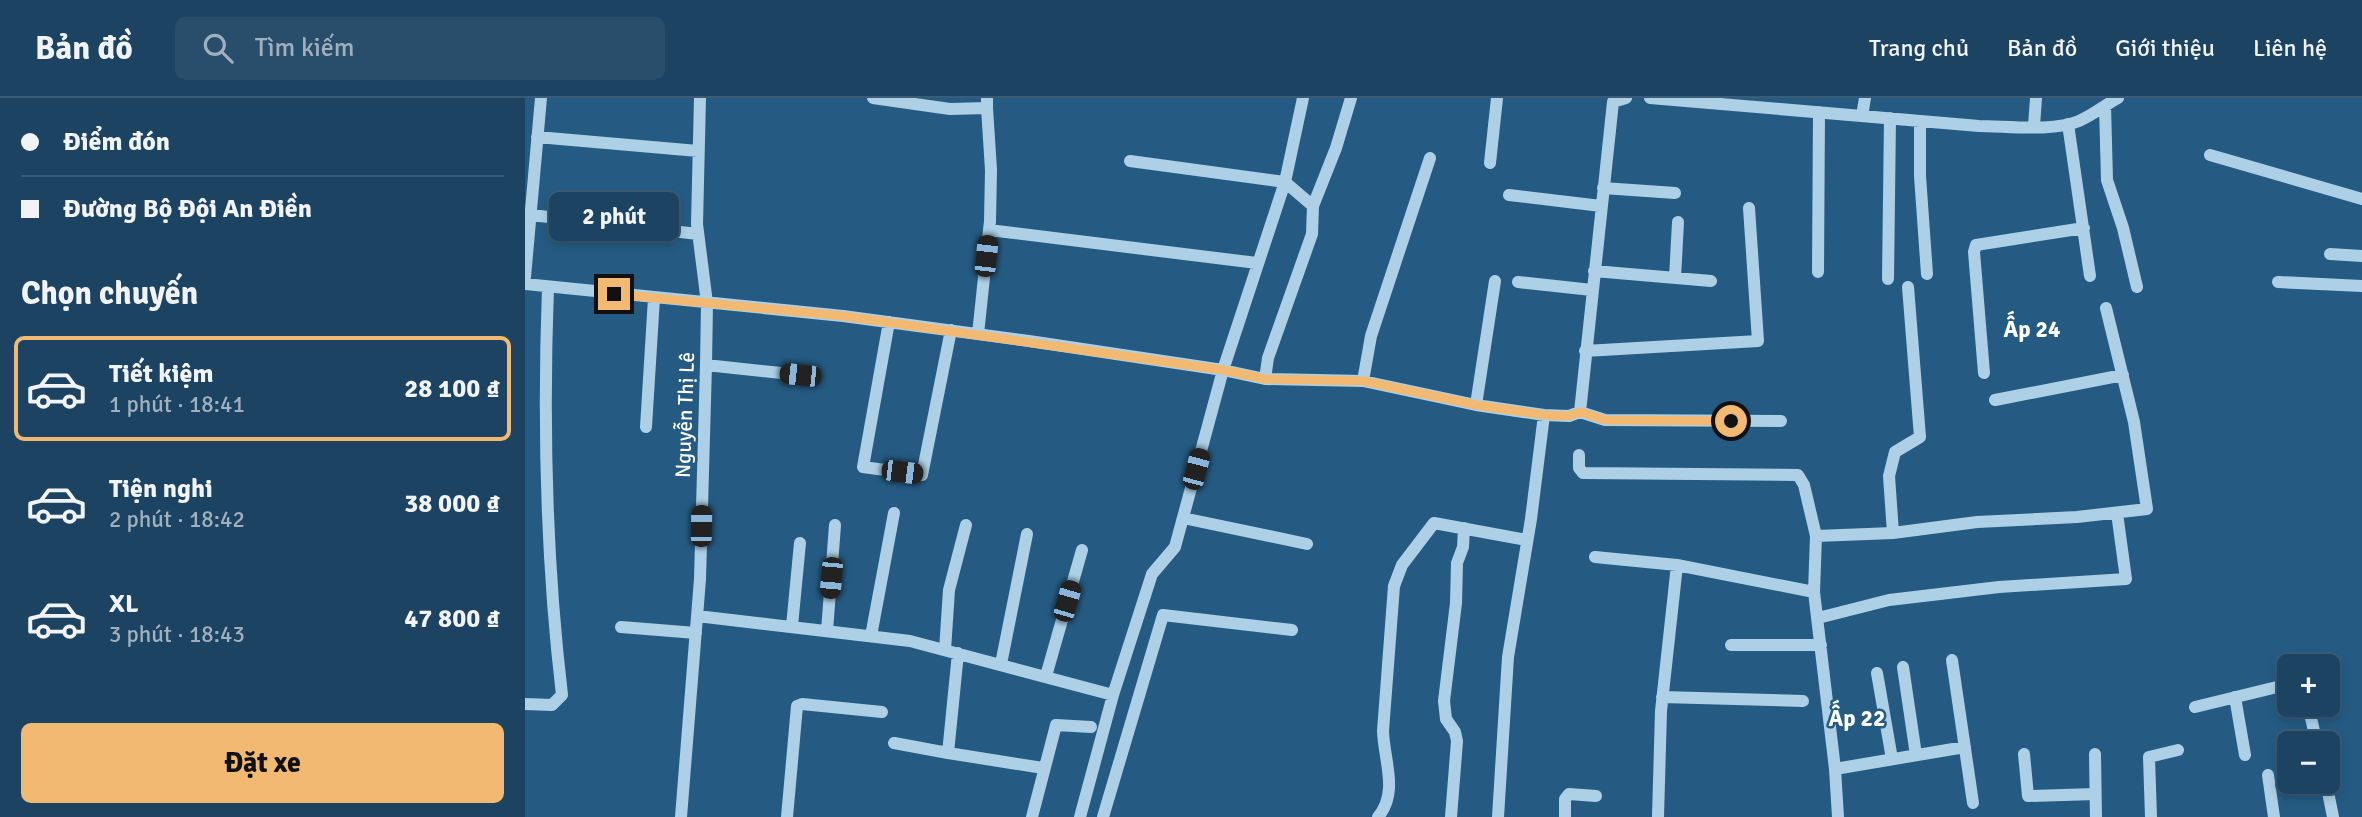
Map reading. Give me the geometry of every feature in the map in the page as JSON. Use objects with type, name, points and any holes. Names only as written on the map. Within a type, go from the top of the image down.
[{"type":"street","points":[[525,277],[541,98]]},
{"type":"street","name":"Nguyễn Thị Lê","points":[[681,817],[697,617],[706,365],[706,303],[698,234],[700,98]]},
{"type":"street","points":[[873,98],[950,109],[987,103],[991,170],[989,230],[978,334]]},
{"type":"street","points":[[1080,817],[1113,695],[1152,574],[1175,547],[1223,370],[1285,182],[1303,98]]},
{"type":"street","points":[[1265,379],[1268,358],[1312,234],[1313,206],[1336,148],[1351,98]]},
{"type":"street","points":[[1490,163],[1497,98]]},
{"type":"street","points":[[1580,412],[1613,102],[1626,98]]},
{"type":"street","points":[[1650,98],[1979,126],[2068,124],[2118,98]]},
{"type":"street","points":[[1862,116],[1865,98]]},
{"type":"street","points":[[2033,126],[2036,98]]},
{"type":"street","points":[[2105,106],[2107,180],[2123,228],[2137,287]]},
{"type":"street","points":[[1818,272],[1819,112]]},
{"type":"street","points":[[1888,279],[1889,118]]},
{"type":"street","points":[[1920,121],[1920,176],[1927,274]]},
{"type":"street","points":[[2068,124],[2090,276]]},
{"type":"street","points":[[537,137],[698,151]]},
{"type":"street","points":[[2210,155],[2362,199]]},
{"type":"street","points":[[1363,381],[1371,336],[1430,158]]},
{"type":"street","points":[[1130,161],[1285,182],[1313,206]]},
{"type":"street","points":[[1603,188],[1675,192]]},
{"type":"street","points":[[1509,195],[1601,206]]},
{"type":"street","points":[[1585,351],[1758,341],[1749,208]]},
{"type":"street","points":[[531,215],[698,234]]},
{"type":"street","points":[[1675,278],[1678,222]]},
{"type":"street","points":[[1984,373],[1975,269],[1976,245],[2084,228]]},
{"type":"street","points":[[989,230],[1257,263]]},
{"type":"street","points":[[2330,254],[2362,256]]},
{"type":"street","points":[[1594,271],[1711,281]]},
{"type":"street","points":[[1476,405],[1495,281]]},
{"type":"street","points":[[1518,282],[1592,290]]},
{"type":"street","points":[[2278,282],[2362,286]]},
{"type":"street","points":[[525,284],[889,322],[1223,370],[1265,379],[1363,381],[1476,405],[1544,415],[1569,416],[1580,412],[1605,420],[1781,421]]},
{"type":"street","points":[[525,704],[552,705],[562,695],[547,486],[545,353],[548,286]]},
{"type":"street","points":[[1893,533],[1889,476],[1895,452],[1920,437],[1908,287]]},
{"type":"street","points":[[646,427],[654,298]]},
{"type":"street","points":[[1816,536],[1893,533],[1990,521],[2077,517],[2144,510],[2148,507],[2134,422],[2106,309]]},
{"type":"street","points":[[889,322],[863,467],[922,475],[951,330]]},
{"type":"street","points":[[706,365],[800,375]]},
{"type":"street","points":[[1994,400],[2123,375]]},
{"type":"street","points":[[1498,817],[1508,657],[1544,415]]},
{"type":"street","points":[[1579,455],[1579,468],[1583,473],[1798,475],[1804,485],[1816,536],[1814,592],[1835,769],[1838,817]]},
{"type":"street","points":[[871,636],[894,513]]},
{"type":"street","points":[[1818,618],[1903,598],[1999,587],[2126,579],[2117,513]]},
{"type":"street","points":[[1182,518],[1307,544]]},
{"type":"street","points":[[1378,817],[1385,809],[1391,788],[1383,731],[1394,586],[1399,571],[1431,524],[1439,522],[1527,541]]},
{"type":"street","points":[[948,752],[952,652],[949,590],[966,525]]},
{"type":"street","points":[[827,631],[835,526]]},
{"type":"street","points":[[1451,817],[1457,741],[1455,732],[1446,719],[1444,701],[1456,603],[1457,563],[1463,547],[1464,528]]},
{"type":"street","points":[[1002,664],[1027,534]]},
{"type":"street","points":[[792,626],[800,543]]},
{"type":"street","points":[[1046,676],[1082,550]]},
{"type":"street","points":[[1595,557],[1677,565],[1814,592]]},
{"type":"street","points":[[1658,817],[1662,697],[1677,565]]},
{"type":"street","points":[[1103,817],[1163,615],[1293,630]]},
{"type":"street","points":[[697,617],[910,641],[1113,695]]},
{"type":"street","points":[[621,627],[696,633]]},
{"type":"street","points":[[1731,645],[1821,645]]},
{"type":"street","points":[[1952,660],[1973,803]]},
{"type":"street","points":[[1903,667],[1916,755]]},
{"type":"street","points":[[1877,673],[1892,759]]},
{"type":"street","points":[[2195,707],[2277,687]]},
{"type":"street","points":[[1662,697],[1803,701]]},
{"type":"street","points":[[2235,697],[2245,755]]},
{"type":"street","points":[[787,817],[797,706],[802,704],[882,712]]},
{"type":"street","points":[[1032,817],[1057,724],[1091,727]]},
{"type":"street","points":[[894,743],[1043,768]]},
{"type":"street","points":[[1835,769],[1965,747]]},
{"type":"street","points":[[2151,817],[2149,756],[2179,750]]},
{"type":"street","points":[[2024,754],[2028,796],[2095,794]]},
{"type":"street","points":[[2095,754],[2096,817]]},
{"type":"street","points":[[2268,775],[2274,817]]},
{"type":"street","points":[[1565,817],[1565,799],[1569,794],[1596,796]]},
{"type":"street","points":[[2328,794],[2333,817]]},
{"type":"district","name":"Ấp 24","points":[[2032,329]]},
{"type":"district","name":"Ấp 22","points":[[1857,718]]},
{"type":"route","points":[[614,294],[843,316],[1223,370],[1265,379],[1363,381],[1476,405],[1544,415],[1569,416],[1580,412],[1605,420],[1731,421]]}]
